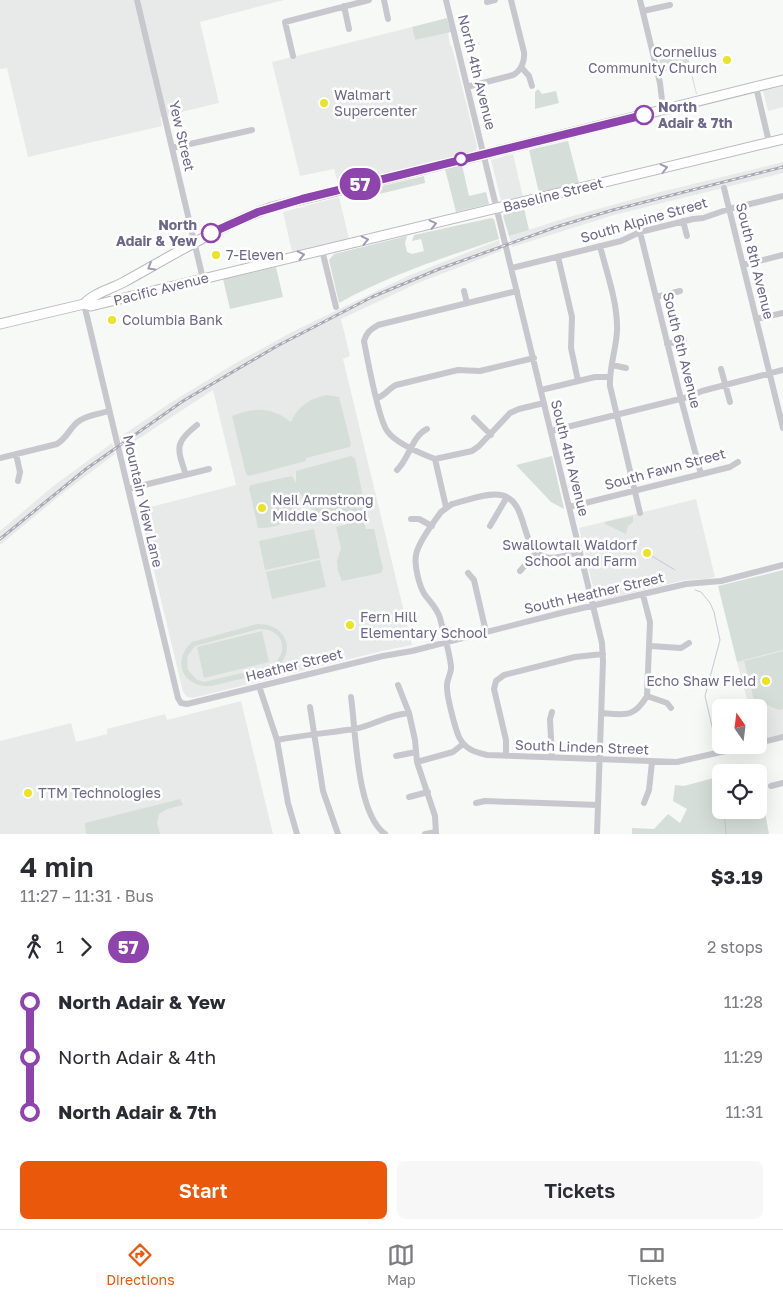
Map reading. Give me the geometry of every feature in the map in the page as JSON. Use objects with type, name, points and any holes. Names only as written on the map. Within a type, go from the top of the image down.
[{"type":"highway","points":[[84,304],[89,298],[122,283],[194,242],[245,217],[302,199],[666,106],[783,80]]},
{"type":"highway","name":"Baseline Street","points":[[322,250],[783,139]]},
{"type":"highway","name":"Pacific Avenue","points":[[0,324],[84,304],[91,306],[322,250]]},
{"type":"street","name":"Yew Street","points":[[137,0],[203,279]]},
{"type":"street","points":[[292,56],[285,22],[369,0]]},
{"type":"street","points":[[384,0],[388,19]]},
{"type":"street","name":"North 4th Avenue","points":[[446,0],[498,209]]},
{"type":"street","points":[[487,2],[495,0]]},
{"type":"street","points":[[467,86],[513,75],[521,67],[524,61],[524,52],[512,0]]},
{"type":"street","points":[[640,0],[660,83],[662,100],[666,106]]},
{"type":"street","points":[[643,12],[670,5]]},
{"type":"street","points":[[344,6],[349,29]]},
{"type":"street","points":[[521,67],[529,76],[532,86]]},
{"type":"street","points":[[756,87],[769,142]]},
{"type":"street","points":[[172,148],[252,130]]},
{"type":"street","name":"South 8th Avenue","points":[[724,188],[783,428]]},
{"type":"street","name":"South Alpine Street","points":[[512,268],[628,239],[640,232],[783,197]]},
{"type":"street","name":"South 4th Avenue","points":[[498,209],[603,654],[597,834]]},
{"type":"street","points":[[683,221],[687,236]]},
{"type":"street","name":"South 6th Avenue","points":[[640,232],[701,474]]},
{"type":"street","points":[[600,246],[617,320],[616,340],[609,377],[611,392],[640,513]]},
{"type":"street","points":[[322,250],[336,306]]},
{"type":"street","points":[[743,265],[783,255]]},
{"type":"street","points":[[558,257],[572,318],[572,348],[578,381]]},
{"type":"street","points":[[464,291],[467,303]]},
{"type":"street","points":[[518,291],[378,325],[370,330],[364,342],[386,430],[394,438],[435,459],[472,451],[510,413],[544,403]]},
{"type":"street","points":[[656,297],[680,291]]},
{"type":"street","name":"Mountain View Lane","points":[[84,304],[178,698],[181,703]]},
{"type":"street","points":[[756,319],[783,313]]},
{"type":"street","points":[[667,344],[684,340]]},
{"type":"street","points":[[377,398],[382,397],[391,387],[396,385],[458,370],[480,371],[534,358]]},
{"type":"street","points":[[612,365],[626,368]]},
{"type":"street","points":[[722,369],[730,402]]},
{"type":"street","points":[[551,431],[681,399],[783,370]]},
{"type":"street","points":[[541,390],[595,377],[609,377]]},
{"type":"street","points":[[0,458],[58,444],[66,439],[77,422],[85,417],[109,412]]},
{"type":"street","points":[[474,418],[491,434]]},
{"type":"street","points":[[186,475],[181,460],[180,440],[197,425]]},
{"type":"street","points":[[397,470],[404,464],[421,432],[427,429]]},
{"type":"street","points":[[16,454],[20,472],[18,481]]},
{"type":"street","points":[[435,459],[446,507]]},
{"type":"street","name":"South Fawn Street","points":[[569,507],[730,467],[738,462]]},
{"type":"street","points":[[128,489],[209,469]]},
{"type":"street","points":[[417,762],[452,752],[463,744],[458,733],[447,690],[447,681],[452,668],[439,615],[422,588],[416,563],[418,549],[446,507],[491,494],[499,494],[514,502],[532,545],[537,552],[546,557],[555,557],[580,552]]},
{"type":"street","points":[[490,526],[507,497]]},
{"type":"street","points":[[411,519],[419,518],[432,526]]},
{"type":"street","points":[[520,572],[537,552]]},
{"type":"street","name":"South Heather Street","points":[[412,651],[686,584],[721,581],[783,565]]},
{"type":"street","points":[[468,573],[474,580],[486,632]]},
{"type":"street","points":[[602,714],[625,714],[632,712],[640,707],[646,696],[650,622],[643,594]]},
{"type":"street","points":[[650,646],[681,648],[689,643]]},
{"type":"street","name":"Heather Street","points":[[181,703],[195,702],[382,656],[412,651]]},
{"type":"street","points":[[506,756],[506,740],[494,689],[496,681],[504,675],[537,666],[575,657],[603,654]]},
{"type":"street","points":[[398,685],[409,713],[413,728],[417,762],[435,816],[436,833],[425,834]]},
{"type":"street","points":[[260,686],[277,740],[288,803],[297,834]]},
{"type":"street","points":[[646,696],[667,703],[670,708]]},
{"type":"street","points":[[351,697],[364,796],[377,826],[385,834]]},
{"type":"street","points":[[310,707],[324,791],[338,834]]},
{"type":"street","points":[[552,712],[550,719],[552,757]]},
{"type":"street","points":[[277,740],[315,733],[355,729],[386,717],[409,713]]},
{"type":"street","points":[[768,741],[783,737]]},
{"type":"street","name":"South Linden Street","points":[[463,744],[475,753],[506,756],[652,762],[683,762],[715,754]]},
{"type":"street","points":[[396,756],[416,752]]},
{"type":"street","points":[[644,803],[649,790],[652,762]]},
{"type":"street","points":[[771,786],[783,783]]},
{"type":"street","points":[[409,797],[428,792]]},
{"type":"street","points":[[476,803],[484,801],[598,805]]},
{"type":"shaded area","points":[[0,0],[284,0],[200,22],[219,103],[160,117],[162,126],[28,157],[7,68],[0,69]]},
{"type":"shaded area","points":[[447,18],[451,32],[415,40],[412,27]]},
{"type":"shaded area","points":[[412,27],[415,40],[448,32],[477,146],[476,150],[450,159],[422,164],[339,187],[334,169],[300,176],[272,62]]},
{"type":"shaded area","points":[[687,53],[697,94],[689,66],[662,72],[659,60]]},
{"type":"shaded area","points":[[783,86],[783,107],[768,111],[763,91]]},
{"type":"shaded area","points":[[538,89],[542,94],[556,91],[559,103],[535,109],[535,92]]},
{"type":"shaded area","points":[[568,141],[579,183],[539,193],[529,150]]},
{"type":"shaded area","points":[[513,154],[523,197],[503,202],[491,160]]},
{"type":"shaded area","points":[[783,162],[783,173],[614,215],[512,247],[509,236],[569,217],[656,193]]},
{"type":"shaded area","points":[[462,165],[469,196],[486,192],[489,204],[456,212],[445,169]]},
{"type":"shaded area","points":[[424,176],[425,183],[379,194],[378,187]]},
{"type":"shaded area","points":[[339,197],[349,239],[292,252],[283,212]]},
{"type":"shaded area","points":[[524,208],[529,230],[509,236],[503,216],[505,213]]},
{"type":"shaded area","points":[[491,218],[494,219],[499,239],[397,275],[339,303],[329,260],[334,254],[407,236],[405,243],[407,252],[412,254],[424,251],[421,239],[412,241],[414,235]]},
{"type":"shaded area","name":"Neil Armstrong Middle School","points":[[499,240],[501,251],[418,283],[341,319],[350,356],[343,359],[412,645],[193,698],[187,697],[183,692],[139,508],[143,509],[236,485],[213,390],[123,449],[120,437],[170,403],[234,364],[292,332],[408,276]]},
{"type":"shaded area","points":[[276,267],[283,297],[230,309],[223,279]]},
{"type":"shaded area","points":[[327,395],[339,397],[351,444],[350,447],[306,458],[306,461],[249,476],[246,474],[232,416],[247,411],[262,410],[277,413],[291,422],[297,411],[305,404]]},
{"type":"shaded area","points":[[112,443],[115,454],[63,493],[0,545],[0,531],[52,487]]},
{"type":"shaded area","points":[[351,456],[355,458],[366,512],[345,519],[327,518],[311,508],[298,490],[295,507],[288,519],[275,526],[258,528],[249,488],[251,485],[292,476],[296,483],[296,471]]},
{"type":"shaded area","points":[[552,456],[564,509],[551,502],[516,465]]},
{"type":"shaded area","name":"Swallowtail Waldorf School and Farm","points":[[696,499],[715,577],[685,580],[596,600],[579,528]]},
{"type":"shaded area","points":[[633,516],[633,522],[628,526],[626,534],[605,524],[605,522]]},
{"type":"shaded area","points":[[363,520],[366,529],[374,529],[383,569],[381,573],[342,581],[338,571],[337,561],[341,548],[336,527]]},
{"type":"shaded area","points":[[314,529],[320,558],[265,570],[259,541]]},
{"type":"shaded area","points":[[320,560],[326,587],[272,599],[266,572]]},
{"type":"shaded area","points":[[783,570],[783,650],[737,662],[718,586]]},
{"type":"shaded area","points":[[257,624],[268,625],[283,635],[287,650],[285,658],[271,672],[211,686],[193,683],[183,672],[181,665],[182,657],[192,642]],"holes":[[[259,629],[268,630],[279,637],[282,643],[281,655],[270,666],[204,682],[197,680],[188,670],[187,657],[195,646]]]},
{"type":"shaded area","points":[[262,631],[269,662],[204,678],[197,647]]},
{"type":"shaded area","name":"Echo Shaw Field","points":[[783,650],[783,734],[768,738],[768,699],[747,699],[737,662]]},
{"type":"shaded area","name":"Echo Shaw Field","points":[[783,651],[783,709],[779,710],[768,706],[768,699],[754,699],[744,661]]},
{"type":"shaded area","points":[[241,701],[273,834],[0,834],[0,741],[71,723],[76,742],[107,734],[107,729],[165,714],[167,720]]},
{"type":"shaded area","points":[[712,778],[712,819],[766,819],[769,834],[632,834],[632,828],[654,829],[668,814],[680,823],[687,809],[673,801],[675,785],[684,786]]},
{"type":"shaded area","points":[[180,799],[183,805],[167,809],[159,814],[157,823],[160,834],[86,834],[85,823]]},
{"type":"waterway","points":[[647,553],[675,570]]},
{"type":"waterway","points":[[695,590],[701,592],[710,603],[714,612],[720,640],[705,696],[712,726]]},
{"type":"waterway","points":[[725,819],[726,834]]},
{"type":"railway","points":[[0,539],[86,469],[183,401],[277,346],[372,297],[439,269],[559,226],[613,210],[783,167]]},
{"type":"bus line","name":"57","points":[[211,233],[232,222],[272,207],[644,115]]},
{"type":"place","name":"Cornelius Community Church","points":[[727,60]]},
{"type":"place","name":"Walmart Supercenter","points":[[324,103]]},
{"type":"place","name":"North Adair & 7th","points":[[644,115]]},
{"type":"place","name":"North Adair & Yew","points":[[211,233]]},
{"type":"place","name":"7-Eleven","points":[[216,255]]},
{"type":"place","name":"Columbia Bank","points":[[112,320]]},
{"type":"place","name":"Neil Armstrong Middle School","points":[[262,508]]},
{"type":"place","name":"Swallowtail Waldorf School and Farm","points":[[647,553]]},
{"type":"place","name":"Fern Hill Elementary School","points":[[350,625]]},
{"type":"place","name":"Echo Shaw Field","points":[[766,681]]},
{"type":"place","name":"TTM Technologies","points":[[28,793]]}]
